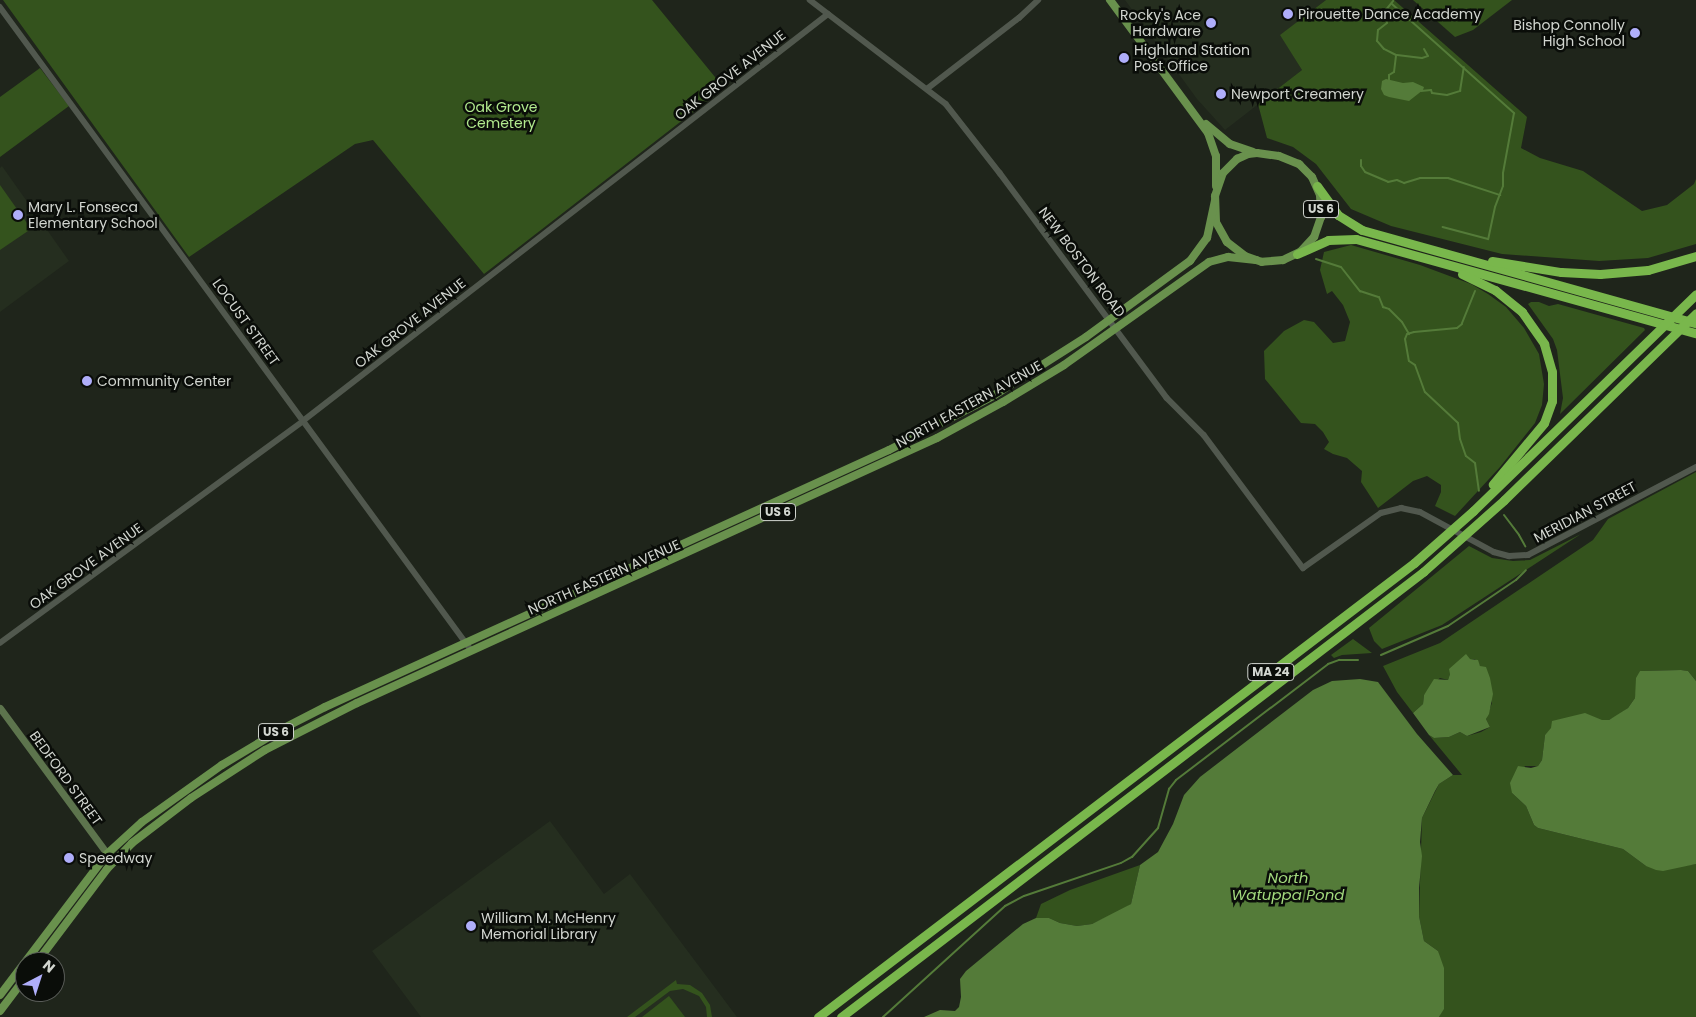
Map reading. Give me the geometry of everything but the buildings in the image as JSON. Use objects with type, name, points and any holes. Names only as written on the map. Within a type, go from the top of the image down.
[{"type":"highway","points":[[1317,186],[1338,215],[1353,226],[1696,323]]},
{"type":"highway","points":[[1297,254],[1323,241],[1342,238],[1356,239],[1692,332]]},
{"type":"highway","points":[[1440,252],[1552,271],[1600,274],[1648,270],[1696,256]]},
{"type":"highway","points":[[1408,254],[1477,280],[1507,298],[1536,331],[1546,348],[1552,367],[1552,396],[1543,426],[1458,524]]},
{"type":"highway","name":"MA 24","points":[[818,1017],[1351,612],[1458,524],[1696,294]]},
{"type":"highway","name":"MA 24","points":[[841,1017],[1424,572],[1504,500],[1696,313]]},
{"type":"main road","name":"US 6","points":[[1109,320],[1194,258],[1209,233],[1215,199],[1215,151],[1210,137],[1198,117],[1110,0]]},
{"type":"main road","name":"US 6","points":[[1115,328],[1209,262],[1228,257],[1278,261],[1297,254],[1309,244],[1318,229],[1321,208],[1317,186],[1309,173],[1295,162],[1280,156],[1257,153],[1230,144],[1198,117]]},
{"type":"main road","points":[[1256,260],[1240,253],[1224,237],[1216,222],[1215,199],[1221,177],[1229,165],[1244,155],[1257,153]]},
{"type":"main road","name":"NORTH EASTERN AVENUE","points":[[107,854],[136,827],[173,798],[256,744],[325,706],[916,437],[1020,380],[1109,320]]},
{"type":"main road","name":"NORTH EASTERN AVENUE","points":[[112,862],[140,836],[167,815],[265,750],[330,715],[922,446],[1034,383],[1115,328]]},
{"type":"main road","name":"BEDFORD STREET","points":[[0,708],[112,862]]},
{"type":"main road","name":"US 6","points":[[0,995],[107,854]]},
{"type":"main road","name":"US 6","points":[[44,952],[112,862]]},
{"type":"main road","points":[[0,1011],[15,991]]},
{"type":"street","name":"NEW BOSTON ROAD","points":[[810,0],[927,89],[955,115],[1169,401],[1208,439],[1303,568],[1381,514],[1401,508]]},
{"type":"street","points":[[927,89],[1019,18],[1038,0]]},
{"type":"street","name":"LOCUST STREET","points":[[0,7],[472,651]]},
{"type":"street","name":"OAK GROVE AVENUE","points":[[0,643],[303,421],[828,14]]},
{"type":"street","name":"MERIDIAN STREET","points":[[1401,508],[1417,511],[1479,545],[1504,555],[1533,553],[1696,467]]},
{"type":"shaded area","points":[[1125,0],[1326,0],[1281,35],[1302,70],[1225,130],[1197,99]]},
{"type":"shaded area","name":"Mary L. Fonseca Elementary School","points":[[2,166],[69,261],[0,312],[0,168]]},
{"type":"shaded area","points":[[550,821],[604,894],[630,874],[737,1017],[421,1017],[372,951]]},
{"type":"green space","name":"Oak Grove Cemetery","points":[[3,0],[652,0],[724,88],[484,274],[373,140],[355,144],[189,257]]},
{"type":"green space","points":[[1326,0],[1394,0],[1527,117],[1521,148],[1540,158],[1583,171],[1642,211],[1667,205],[1694,184],[1696,179],[1696,244],[1648,258],[1599,261],[1502,254],[1391,226],[1351,209],[1316,164],[1293,147],[1267,138],[1258,104],[1302,70],[1280,35]]},
{"type":"green space","points":[[1413,0],[1512,0],[1473,30],[1455,37]]},
{"type":"green space","points":[[40,68],[69,106],[0,157],[0,97]]},
{"type":"green space","points":[[0,185],[29,226],[28,231],[0,250]]},
{"type":"green space","points":[[1351,245],[1420,265],[1471,284],[1506,307],[1524,328],[1539,354],[1544,384],[1542,405],[1535,423],[1500,467],[1455,516],[1435,506],[1441,492],[1441,485],[1427,476],[1413,481],[1378,508],[1361,482],[1362,471],[1347,458],[1324,449],[1329,442],[1323,432],[1315,424],[1301,423],[1265,379],[1264,351],[1284,331],[1304,320],[1314,322],[1333,343],[1345,341],[1350,322],[1343,305],[1332,291],[1327,294],[1320,270],[1324,252]]},
{"type":"green space","points":[[1539,302],[1549,306],[1558,304],[1644,328],[1645,330],[1560,414],[1563,398],[1557,350],[1553,339],[1528,304]]},
{"type":"green space","points":[[1696,472],[1696,681],[1688,671],[1640,671],[1635,698],[1628,708],[1617,716],[1609,720],[1552,728],[1545,735],[1542,760],[1538,766],[1525,766],[1512,793],[1526,806],[1534,825],[1538,828],[1623,849],[1646,866],[1696,864],[1696,1017],[1439,1017],[1444,1008],[1438,951],[1424,941],[1419,916],[1422,818],[1439,784],[1453,775],[1462,775],[1429,735],[1434,738],[1449,737],[1460,732],[1467,736],[1481,732],[1490,727],[1486,719],[1492,703],[1480,666],[1475,659],[1469,659],[1450,674],[1448,680],[1440,678],[1433,684],[1424,695],[1423,704],[1413,713],[1397,692],[1383,666],[1440,643],[1593,540],[1608,519]]},
{"type":"green space","points":[[1581,534],[1442,625],[1382,649],[1374,641],[1369,628],[1469,546],[1492,558],[1513,561],[1530,560]]},
{"type":"green space","points":[[1353,639],[1372,653],[1342,655],[1334,658],[1331,655]]},
{"type":"green space","points":[[1140,865],[1131,904],[1122,910],[1092,924],[1077,926],[1060,923],[1049,918],[1036,918],[1041,904],[1070,890]]},
{"type":"green space","points":[[676,980],[677,984],[690,985],[702,993],[710,1005],[712,1017],[707,1017],[706,1007],[699,996],[683,989],[670,991],[635,1017],[627,1017]]},
{"type":"green space","points":[[669,996],[685,1017],[642,1017]]},
{"type":"water","points":[[1386,79],[1403,83],[1413,82],[1424,87],[1423,90],[1409,101],[1389,97],[1384,95],[1381,89],[1382,81]]},
{"type":"water","points":[[1466,654],[1470,659],[1478,660],[1480,666],[1486,667],[1490,678],[1493,694],[1489,714],[1486,719],[1490,727],[1467,736],[1460,732],[1449,737],[1434,738],[1429,735],[1413,713],[1423,704],[1424,695],[1434,679],[1448,680],[1449,669]]},
{"type":"water","points":[[1640,671],[1688,671],[1696,681],[1696,864],[1663,871],[1656,870],[1646,866],[1623,849],[1538,828],[1534,825],[1526,806],[1512,793],[1510,783],[1518,766],[1531,768],[1538,766],[1542,760],[1545,735],[1551,728],[1552,721],[1585,713],[1602,720],[1609,720],[1628,708],[1635,698],[1636,678]]},
{"type":"water","name":"North Watuppa Pond","points":[[1360,679],[1378,682],[1417,734],[1453,775],[1439,784],[1435,791],[1422,818],[1420,842],[1422,856],[1419,916],[1424,941],[1438,951],[1444,968],[1444,1009],[1439,1017],[924,1017],[940,1010],[955,1011],[959,1007],[961,997],[960,979],[966,971],[1023,924],[1036,918],[1049,918],[1060,923],[1077,926],[1092,924],[1131,904],[1140,865],[1158,852],[1173,824],[1184,795],[1200,777],[1313,690],[1332,681]]},
{"type":"waterway","points":[[1389,80],[1389,75],[1394,72],[1396,55],[1384,49],[1377,41],[1378,30],[1387,23],[1385,11],[1393,1]]},
{"type":"waterway","points":[[1392,4],[1514,113],[1503,173],[1503,186],[1495,207],[1488,239],[1443,227]]},
{"type":"waterway","points":[[1397,55],[1422,58],[1428,56],[1424,49]]},
{"type":"waterway","points":[[1421,91],[1431,90],[1432,93],[1447,95],[1460,91],[1464,67]]},
{"type":"waterway","points":[[1361,160],[1361,166],[1365,172],[1388,182],[1397,180],[1404,183],[1420,178],[1448,178],[1500,195]]},
{"type":"waterway","points":[[1316,259],[1341,267],[1360,291],[1379,297],[1383,307],[1389,309],[1402,322],[1409,334]]},
{"type":"waterway","points":[[1475,291],[1462,324],[1457,328],[1414,332],[1407,334],[1405,339],[1409,361],[1415,365],[1425,392],[1458,423],[1460,439],[1466,456],[1475,463],[1479,491]]},
{"type":"waterway","points":[[1504,515],[1525,546]]},
{"type":"waterway","points":[[1381,655],[1448,626],[1516,580],[1526,570]]},
{"type":"waterway","points":[[883,1017],[1005,906],[1024,896],[1121,863],[1132,857],[1158,828],[1169,789],[1176,780],[1328,664],[1339,660],[1358,660]]},
{"type":"place","name":"Pirouette Dance Academy","points":[[1288,14]]},
{"type":"place","name":"Rocky's Ace Hardware","points":[[1211,23]]},
{"type":"place","name":"Bishop Connolly High School","points":[[1635,33]]},
{"type":"place","name":"Highland Station Post Office","points":[[1124,58]]},
{"type":"place","name":"Newport Creamery","points":[[1221,94]]},
{"type":"place","name":"Mary L. Fonseca Elementary School","points":[[18,215]]},
{"type":"place","name":"Community Center","points":[[87,381]]},
{"type":"place","name":"Speedway","points":[[69,858]]},
{"type":"place","name":"William M. McHenry Memorial Library","points":[[471,926]]}]
